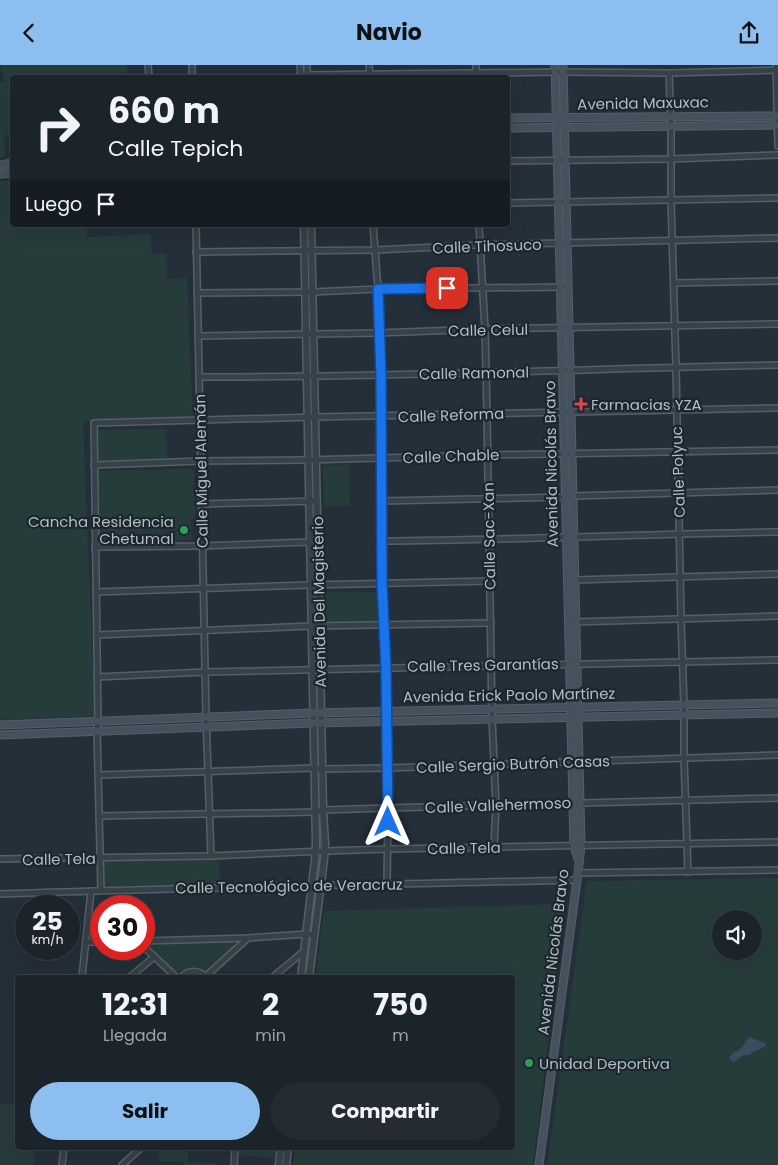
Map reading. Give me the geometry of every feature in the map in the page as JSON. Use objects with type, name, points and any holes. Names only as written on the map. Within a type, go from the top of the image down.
[{"type":"main road","name":"Avenida Nicolás Bravo","points":[[539,1165],[579,861],[577,846],[559,69]]},
{"type":"main road","name":"Avenida Maxuxac","points":[[510,118],[777,116]]},
{"type":"main road","name":"Avenida Maxuxac","points":[[510,128],[778,125]]},
{"type":"main road","name":"Avenida Erick Paolo Martínez","points":[[0,725],[313,713],[778,703]]},
{"type":"main road","name":"Avenida Erick Paolo Martínez","points":[[0,735],[313,723],[778,713]]},
{"type":"street","points":[[369,65],[370,75],[476,75],[559,69],[669,73],[776,68],[778,146]]},
{"type":"street","points":[[476,65],[476,75]]},
{"type":"street","points":[[632,65],[632,72]]},
{"type":"street","points":[[699,65],[699,72]]},
{"type":"street","name":"Calle Polyuc","points":[[669,73],[688,872]]},
{"type":"street","points":[[510,161],[670,159],[778,155]]},
{"type":"street","points":[[510,203],[778,198]]},
{"type":"street","name":"Calle Miguel Alemán","points":[[196,227],[204,672],[211,856]]},
{"type":"street","name":"Avenida Del Magisterio","points":[[301,975],[316,851],[304,227]]},
{"type":"street","name":"Avenida Del Magisterio","points":[[309,975],[325,851],[312,227]]},
{"type":"street","points":[[373,227],[378,289],[378,333],[381,375],[382,584],[387,722],[387,885]]},
{"type":"street","name":"Calle Sac-Xan","points":[[479,227],[485,329],[492,719],[496,806],[494,847]]},
{"type":"street","name":"Calle Tihosuco","points":[[196,252],[375,250],[479,245],[778,238]]},
{"type":"street","points":[[674,283],[778,281]]},
{"type":"street","points":[[197,293],[564,287]]},
{"type":"street","name":"Calle Celul","points":[[198,336],[778,324]]},
{"type":"street","name":"Calle Ramonal","points":[[199,377],[306,377],[778,365]]},
{"type":"street","name":"Calle Reforma","points":[[94,465],[94,423],[567,411],[778,408]]},
{"type":"street","name":"Calle Chable","points":[[94,465],[201,461],[308,461],[316,459],[568,453],[778,450]]},
{"type":"street","points":[[94,465],[101,890]]},
{"type":"street","points":[[381,501],[778,490]]},
{"type":"street","points":[[201,504],[317,501]]},
{"type":"street","points":[[382,541],[778,532]]},
{"type":"street","points":[[95,547],[310,542]]},
{"type":"street","points":[[571,580],[778,574]]},
{"type":"street","points":[[96,592],[490,581]]},
{"type":"street","points":[[572,622],[778,616]]},
{"type":"street","points":[[97,635],[311,626],[491,623]]},
{"type":"street","name":"Calle Tres Garantías","points":[[97,677],[204,672],[778,659]]},
{"type":"street","points":[[721,704],[721,715]]},
{"type":"street","name":"Calle Sergio Butrón Casas","points":[[98,775],[778,755]]},
{"type":"street","name":"Calle Vallehermoso","points":[[99,816],[315,812],[323,810],[388,808],[778,798]]},
{"type":"street","name":"Calle Tela","points":[[0,859],[211,856],[388,849],[778,842]]},
{"type":"street","name":"Calle Tecnológico de Veracruz","points":[[0,894],[312,885],[387,885],[578,876],[778,870]]},
{"type":"street","points":[[82,975],[91,891]]},
{"type":"street","points":[[155,941],[314,935]]},
{"type":"street","points":[[208,975],[248,938]]},
{"type":"street","points":[[275,975],[304,951]]},
{"type":"street","points":[[155,958],[174,975]]},
{"type":"street","points":[[132,975],[150,960]]},
{"type":"street","points":[[184,975],[197,972],[202,975]]},
{"type":"street","points":[[62,1165],[65,1150]]},
{"type":"street","points":[[122,1165],[139,1150]]},
{"type":"street","points":[[234,1165],[236,1150]]},
{"type":"street","points":[[279,1165],[281,1150]]},
{"type":"street","points":[[286,1165],[288,1150]]},
{"type":"green space","points":[[127,65],[127,75],[10,75],[10,135],[4,136],[6,157],[0,157],[0,82],[5,82],[0,66]]},
{"type":"green space","points":[[10,180],[10,227],[87,227],[87,237],[151,234],[152,254],[166,254],[167,279],[187,278],[193,417],[83,422],[95,716],[0,720],[0,181]]},
{"type":"green space","points":[[165,429],[168,460],[96,463],[95,430]]},
{"type":"green space","points":[[323,465],[349,465],[350,506],[324,506]]},
{"type":"green space","points":[[194,469],[195,519],[176,518],[191,519],[192,540],[177,540],[177,544],[97,545],[96,471]]},
{"type":"green space","points":[[325,592],[378,592],[378,623],[325,625]]},
{"type":"green space","points":[[219,858],[220,886],[102,888],[101,860]]},
{"type":"green space","points":[[778,878],[778,1165],[547,1165],[587,881]]},
{"type":"green space","name":"Unidad Deportiva","points":[[565,904],[533,1165],[293,1165],[295,1150],[515,1150],[515,975],[316,975],[324,911]]},
{"type":"green space","points":[[236,941],[237,943],[202,972],[186,969],[174,973],[155,955],[155,943]]},
{"type":"green space","points":[[0,1104],[15,1104],[15,1150],[36,1150],[34,1165],[0,1165]]},
{"type":"green space","points":[[159,1150],[188,1150],[188,1162],[217,1163],[217,1165],[184,1165],[184,1162],[158,1161]]},
{"type":"green space","points":[[239,1150],[279,1150],[278,1159],[238,1155]]},
{"type":"water","points":[[749,1037],[765,1043],[766,1046],[733,1062],[729,1058],[740,1049]]},
{"type":"place","name":"Farmacias YZA","points":[[581,404]]},
{"type":"place","name":"Cancha Residencia Chetumal","points":[[184,530]]},
{"type":"place","name":"Unidad Deportiva","points":[[529,1063]]},
{"type":"route","points":[[388,822],[386,668],[382,584],[381,375],[378,333],[378,289],[447,288]]}]
